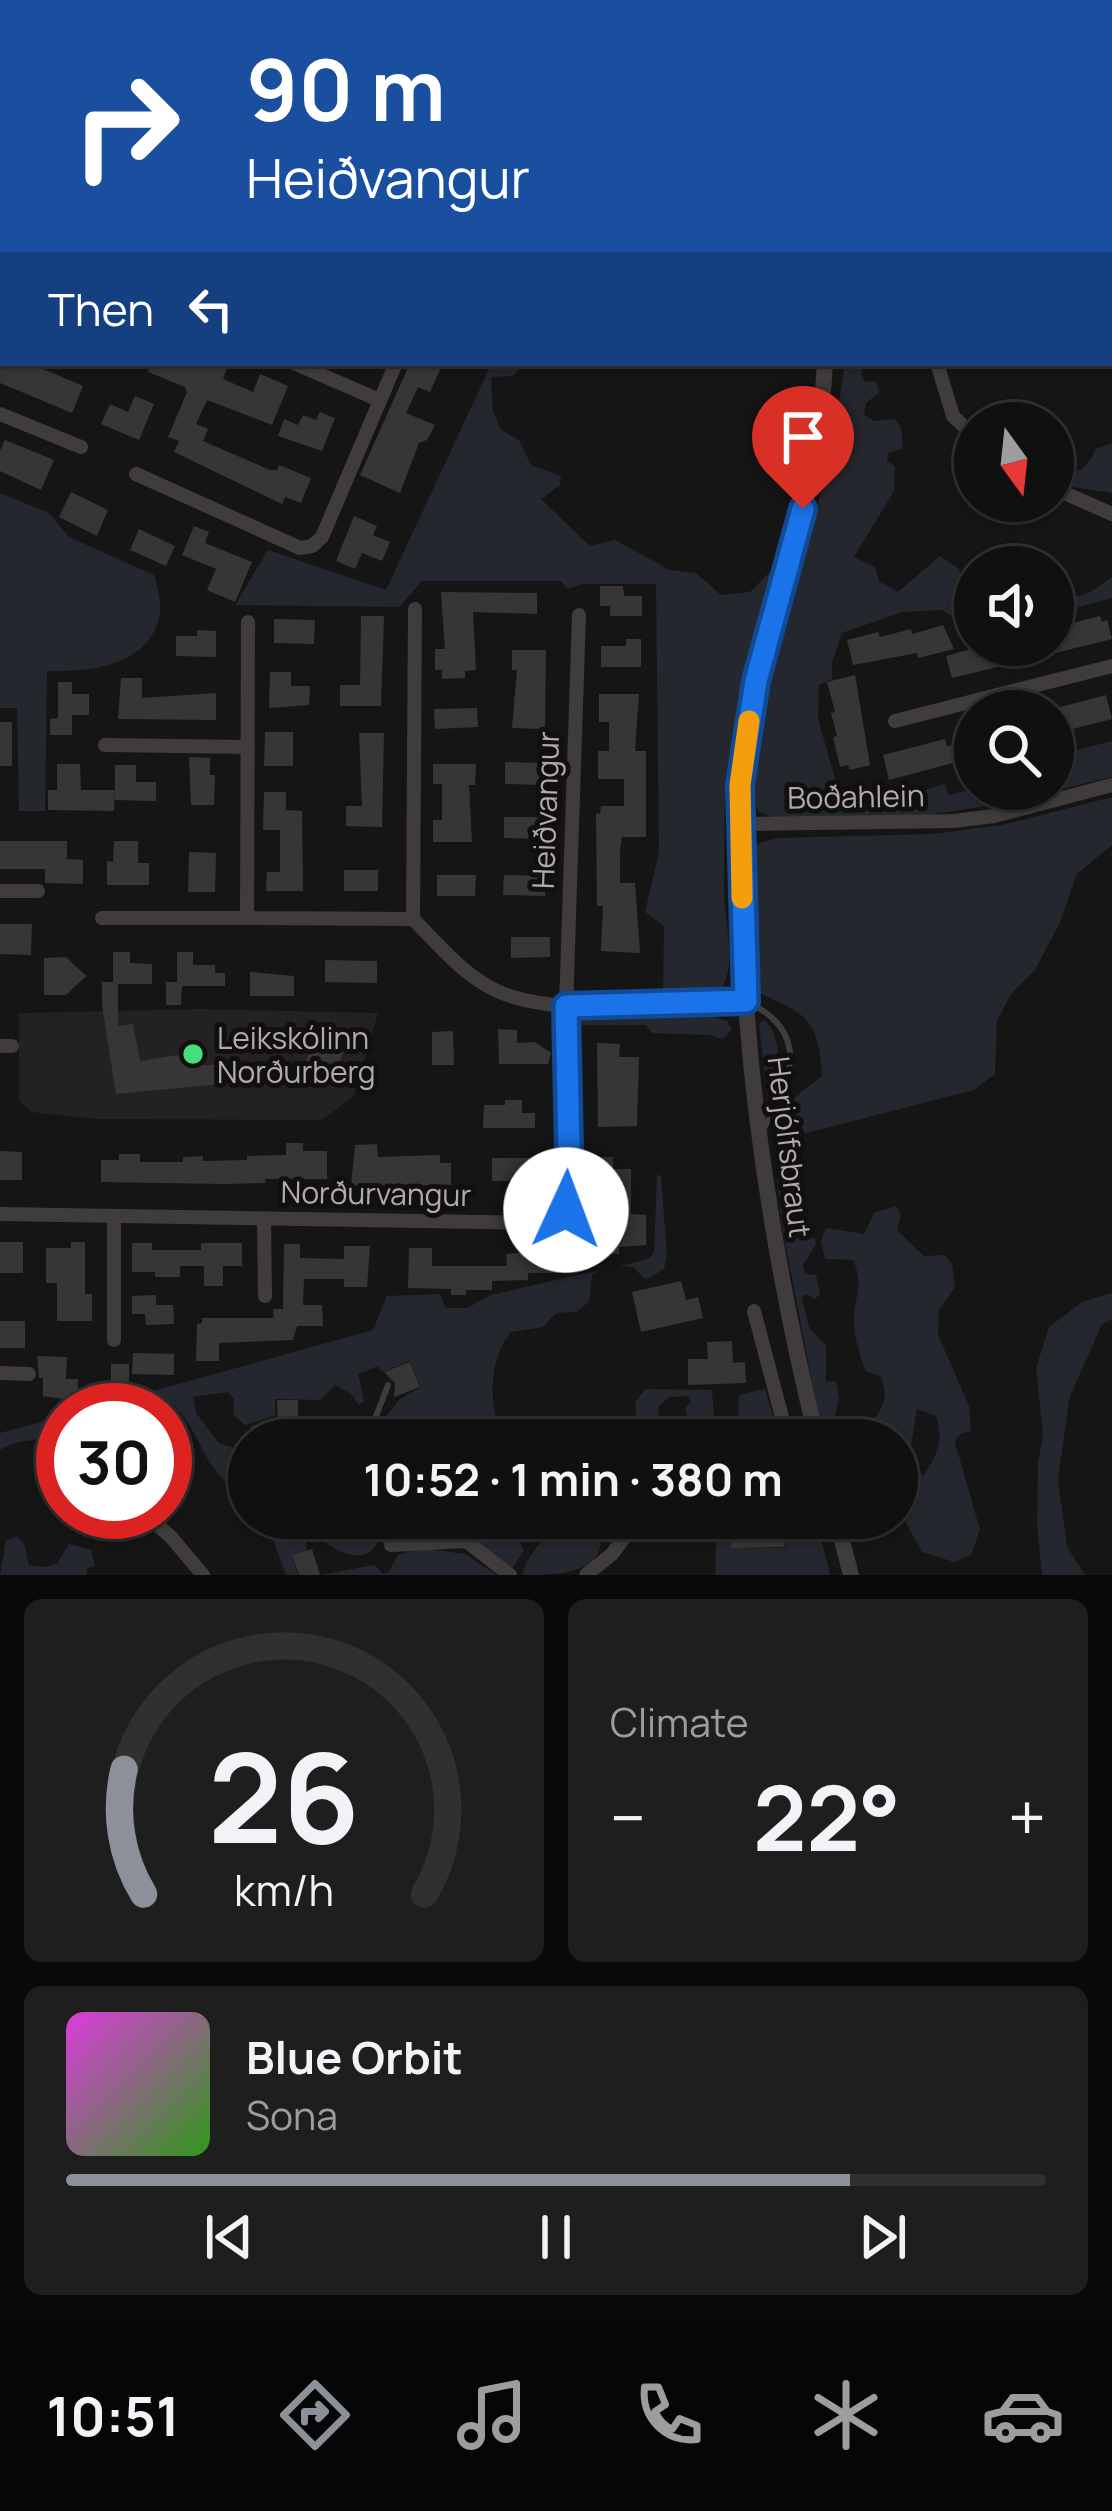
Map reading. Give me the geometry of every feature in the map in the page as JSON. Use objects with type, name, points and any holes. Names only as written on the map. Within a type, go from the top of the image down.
[{"type":"street","points":[[301,366],[379,400]]},
{"type":"street","points":[[136,474],[300,548],[312,546],[322,537],[395,366]]},
{"type":"street","name":"Herjólfsbraut","points":[[812,1419],[784,1295],[760,1136],[746,1001],[740,785],[756,681],[810,480],[825,366]]},
{"type":"street","points":[[938,366],[954,417]]},
{"type":"street","points":[[0,414],[81,447]]},
{"type":"street","points":[[1074,497],[1112,514]]},
{"type":"street","points":[[412,920],[415,609]]},
{"type":"street","name":"Heiðvangur","points":[[566,1006],[579,615]]},
{"type":"street","points":[[248,622],[248,918]]},
{"type":"street","points":[[895,721],[1112,666]]},
{"type":"street","points":[[105,745],[248,747]]},
{"type":"street","name":"Boðahlein","points":[[741,824],[954,821],[994,816],[1112,784]]},
{"type":"street","points":[[0,891],[38,891]]},
{"type":"street","points":[[102,918],[412,920],[467,973],[500,992],[566,1006],[746,1001]]},
{"type":"street","name":"Norðurvangur","points":[[0,1214],[556,1220],[570,1199],[566,1006]]},
{"type":"street","points":[[113,1340],[114,1217]]},
{"type":"street","name":"Norðurvangur","points":[[265,1219],[265,1296]]},
{"type":"street","points":[[754,1312],[782,1419]]},
{"type":"street","points":[[0,1373],[29,1374]]},
{"type":"street","points":[[174,1539],[203,1575]]},
{"type":"street","points":[[586,1575],[623,1539]]},
{"type":"street","points":[[842,1539],[851,1575]]},
{"type":"street","points":[[391,1545],[466,1541],[510,1575]]},
{"type":"lane","points":[[746,1001],[769,1015],[786,1036],[793,1060],[788,1083],[760,1136]]},
{"type":"lane","points":[[375,1419],[388,1384]]},
{"type":"lane","points":[[385,1539],[391,1545]]},
{"type":"shaded area","points":[[491,366],[520,366],[512,376],[491,377],[493,410],[501,430],[519,440],[531,465],[561,476],[560,485],[541,499],[590,546],[615,540],[670,570],[696,573],[721,595],[750,592],[774,568],[741,697],[727,777],[724,888],[729,959],[728,973],[716,995],[663,996],[664,926],[645,912],[659,852],[656,584],[582,584],[568,589],[561,581],[422,581],[399,607],[235,605],[268,550],[386,590]]},
{"type":"shaded area","points":[[845,366],[863,366],[864,381],[876,382],[880,392],[866,403],[864,415],[875,421],[895,419],[901,427],[903,448],[888,453],[887,461],[895,466],[894,491],[854,557],[875,567],[879,581],[898,592],[940,556],[954,565],[954,618],[942,610],[902,612],[842,633],[832,662],[832,679],[819,685],[818,719],[839,792],[882,804],[944,784],[949,795],[954,794],[954,810],[960,810],[928,815],[775,818],[759,812],[752,799],[759,703],[813,524]]},
{"type":"shaded area","points":[[1112,443],[1112,493],[1074,487],[1074,471],[1088,463],[1096,449]]},
{"type":"shaded area","points":[[0,493],[49,513],[69,537],[154,575],[160,600],[154,631],[131,655],[99,667],[47,671],[45,811],[19,811],[17,708],[0,708]]},
{"type":"shaded area","points":[[1112,577],[1112,598],[1074,608],[1074,596]]},
{"type":"shaded area","points":[[1112,741],[1112,777],[1074,786],[1074,751]]},
{"type":"shaded area","points":[[1112,797],[1112,845],[1077,874],[1060,922],[1035,970],[1011,994],[997,1021],[995,1074],[974,1090],[779,1140],[786,1109],[822,1076],[817,1041],[807,1020],[757,992],[750,859],[757,844],[777,838],[933,834],[1002,825]]},
{"type":"shaded area","name":"Leikskólinn Norðurberg","points":[[201,1009],[378,1013],[354,1096],[322,1120],[95,1119],[31,1112],[19,1100],[19,1013]]},
{"type":"shaded area","points":[[711,1016],[727,1021],[732,1030],[722,1039],[652,1033],[646,1025],[581,1025],[582,1018]]},
{"type":"shaded area","points":[[764,1020],[775,1036],[778,1058],[774,1101],[768,1103],[759,1024]]},
{"type":"shaded area","points":[[784,1162],[785,1201],[798,1239],[815,1238],[803,1265],[805,1274],[816,1275],[820,1294],[815,1299],[807,1294],[802,1297],[809,1327],[826,1346],[826,1382],[836,1381],[839,1399],[835,1416],[829,1419],[819,1419],[782,1226],[776,1164]]},
{"type":"shaded area","points":[[657,1174],[661,1177],[667,1256],[664,1269],[646,1280],[633,1267],[620,1266],[654,1253]]},
{"type":"shaded area","points":[[896,1206],[901,1214],[897,1230],[924,1256],[945,1255],[952,1264],[955,1287],[939,1310],[938,1335],[969,1406],[971,1431],[960,1434],[955,1442],[980,1530],[971,1555],[954,1562],[922,1552],[915,1539],[918,1474],[923,1476],[938,1448],[936,1416],[917,1409],[915,1419],[874,1419],[884,1399],[884,1385],[881,1377],[866,1371],[856,1340],[859,1284],[853,1260],[825,1259],[821,1241],[826,1228],[864,1234],[874,1213]]},
{"type":"shaded area","points":[[600,1270],[592,1275],[589,1302],[576,1312],[556,1313],[543,1327],[511,1332],[494,1370],[497,1419],[384,1419],[400,1399],[421,1387],[410,1361],[382,1372],[378,1366],[358,1374],[364,1401],[359,1405],[335,1385],[320,1400],[275,1399],[275,1416],[238,1419],[228,1392],[193,1397],[196,1413],[219,1443],[228,1446],[228,1484],[192,1430],[192,1383],[182,1383],[373,1330],[387,1296],[440,1294],[446,1308],[467,1308],[491,1295]]},
{"type":"shaded area","points":[[1112,1293],[1112,1319],[1102,1324],[1070,1396],[1058,1479],[1067,1547],[1085,1575],[1042,1575],[1037,1524],[1043,1435],[1036,1368],[1049,1327],[1082,1302]]},
{"type":"shaded area","points":[[646,1389],[712,1390],[714,1419],[688,1419],[688,1396],[669,1397],[659,1406],[658,1418],[636,1416],[635,1402]]},
{"type":"shaded area","points":[[765,1389],[774,1419],[738,1419],[739,1395]]},
{"type":"shaded area","points":[[36,1423],[36,1439],[0,1450],[0,1433]]},
{"type":"shaded area","points":[[17,1536],[29,1565],[57,1564],[69,1544],[91,1550],[95,1566],[87,1569],[87,1575],[0,1575],[6,1541]]},
{"type":"shaded area","points":[[273,1539],[306,1539],[307,1550],[292,1555],[298,1575],[286,1575]]},
{"type":"shaded area","points":[[321,1539],[379,1539],[362,1555],[337,1550]]},
{"type":"shaded area","points":[[473,1539],[518,1539],[524,1550],[512,1569],[500,1568]]},
{"type":"shaded area","points":[[545,1539],[601,1539],[594,1559],[574,1570],[522,1575]]},
{"type":"shaded area","points":[[716,1539],[731,1539],[731,1548],[786,1548],[786,1539],[821,1539],[830,1575],[715,1575]]},
{"type":"shaded area","points":[[420,1548],[465,1554],[497,1575],[319,1575],[375,1565],[388,1573],[398,1555]]},
{"type":"building","points":[[0,366],[36,366],[83,386],[72,413],[0,383]]},
{"type":"building","points":[[150,366],[228,366],[223,379],[253,392],[260,374],[288,386],[272,425],[207,400],[196,424],[208,429],[203,441],[270,470],[279,465],[311,478],[301,503],[285,497],[282,504],[174,452],[179,441],[168,437],[187,392],[148,372]]},
{"type":"building","points":[[409,366],[442,366],[430,392],[418,387],[406,413],[435,425],[427,440],[419,443],[400,493],[360,475]]},
{"type":"building","points":[[135,396],[154,404],[139,440],[101,424],[110,404],[128,412]]},
{"type":"building","points":[[320,412],[335,418],[322,451],[278,436],[284,419],[298,425],[303,415],[316,420]]},
{"type":"building","points":[[5,440],[54,460],[41,490],[0,471]]},
{"type":"building","points":[[71,492],[108,510],[97,536],[59,517]]},
{"type":"building","points":[[354,516],[377,526],[373,535],[390,542],[382,561],[362,553],[355,569],[336,561]]},
{"type":"building","points":[[194,526],[209,532],[205,543],[252,562],[235,602],[207,590],[216,569],[182,555]]},
{"type":"building","points":[[139,529],[175,546],[166,566],[130,550]]},
{"type":"building","points":[[600,586],[623,586],[624,596],[642,596],[642,616],[610,616],[610,606],[600,606]]},
{"type":"building","points":[[441,592],[537,593],[537,614],[473,612],[476,670],[465,671],[465,678],[442,679],[442,670],[435,670],[435,649],[445,649]]},
{"type":"building","points":[[361,616],[384,616],[381,706],[340,706],[340,685],[360,685]]},
{"type":"building","points":[[1100,616],[1102,622],[1107,620],[1112,639],[1074,648],[1074,623]]},
{"type":"building","points":[[274,619],[315,620],[314,644],[274,643]]},
{"type":"building","points":[[943,625],[954,649],[853,665],[847,640],[878,632],[880,637],[911,629],[912,634]]},
{"type":"building","points":[[197,630],[216,631],[216,657],[176,656],[176,636],[197,636]]},
{"type":"building","points":[[626,639],[641,639],[641,667],[601,667],[601,646],[626,646]]},
{"type":"building","points":[[512,650],[546,650],[545,729],[512,728],[517,670],[512,670]]},
{"type":"building","points":[[954,654],[954,666],[1001,666],[952,678],[946,656]]},
{"type":"building","points":[[270,672],[291,672],[291,686],[310,686],[309,705],[269,708]]},
{"type":"building","points":[[855,675],[870,765],[850,770],[848,765],[840,767],[827,682]]},
{"type":"building","points":[[121,678],[142,678],[142,698],[216,693],[216,720],[118,719]]},
{"type":"building","points":[[58,682],[72,682],[72,694],[89,694],[89,715],[72,715],[72,735],[50,735],[50,719],[58,718]]},
{"type":"building","points":[[599,694],[639,694],[635,751],[646,751],[646,837],[622,837],[620,883],[635,883],[640,953],[601,951],[603,906],[597,906],[596,813],[600,814],[601,806],[624,806],[624,779],[598,779],[598,751],[609,751],[609,722],[599,722]]},
{"type":"building","points":[[1106,695],[1112,719],[1074,729],[1074,703]]},
{"type":"building","points":[[477,708],[478,727],[435,729],[434,709]]},
{"type":"building","points":[[0,722],[12,722],[12,766],[0,766]]},
{"type":"building","points":[[265,732],[293,732],[293,766],[264,766]]},
{"type":"building","points":[[359,733],[384,733],[382,827],[346,826],[346,806],[362,806]]},
{"type":"building","points":[[945,739],[947,746],[954,744],[954,763],[889,780],[883,755]]},
{"type":"building","points":[[189,757],[210,758],[214,805],[191,805]]},
{"type":"building","points":[[505,762],[544,763],[544,785],[505,784]]},
{"type":"building","points":[[57,764],[80,764],[81,790],[115,790],[114,811],[48,810],[48,790],[57,790]]},
{"type":"building","points":[[433,764],[476,764],[475,785],[469,785],[472,842],[433,842],[433,820],[442,820],[442,784],[433,784]]},
{"type":"building","points":[[115,765],[136,765],[136,782],[156,782],[156,801],[115,800]]},
{"type":"building","points":[[264,792],[286,792],[286,810],[302,811],[303,891],[266,891],[267,872],[280,872],[280,830],[263,830]]},
{"type":"building","points":[[504,817],[545,817],[545,839],[504,838]]},
{"type":"building","points":[[0,841],[67,841],[67,859],[83,860],[83,884],[45,883],[45,869],[0,869]]},
{"type":"building","points":[[114,841],[138,841],[138,863],[149,863],[149,885],[107,885],[107,861],[113,862]]},
{"type":"building","points":[[189,852],[216,853],[215,892],[188,892]]},
{"type":"building","points":[[344,870],[378,870],[378,891],[344,891]]},
{"type":"building","points":[[437,875],[476,875],[475,896],[437,896]]},
{"type":"building","points":[[504,875],[546,876],[545,896],[503,895]]},
{"type":"building","points":[[0,924],[32,924],[31,955],[0,954]]},
{"type":"building","points":[[511,937],[550,937],[550,957],[511,958]]},
{"type":"building","points":[[113,952],[130,952],[130,963],[152,964],[152,984],[118,984],[118,1026],[133,1024],[140,1061],[196,1052],[198,1066],[218,1064],[220,1084],[116,1094],[102,1005],[102,982],[113,982]]},
{"type":"building","points":[[177,952],[193,952],[193,965],[215,965],[215,973],[225,973],[225,986],[182,986],[181,1005],[166,1005],[166,982],[177,982]]},
{"type":"building","points":[[66,957],[86,976],[66,995],[44,995],[44,958]]},
{"type":"building","points":[[325,960],[377,961],[377,983],[325,982]]},
{"type":"building","points":[[250,972],[294,976],[294,996],[250,996]]},
{"type":"building","points":[[318,1025],[349,1035],[335,1076],[305,1066]]},
{"type":"building","points":[[498,1029],[517,1030],[517,1043],[535,1042],[551,1053],[548,1064],[499,1064]]},
{"type":"building","points":[[453,1031],[454,1065],[432,1065],[432,1032]]},
{"type":"building","points":[[597,1043],[620,1044],[619,1057],[639,1057],[637,1126],[598,1127]]},
{"type":"building","points":[[505,1100],[522,1100],[522,1113],[535,1113],[535,1128],[483,1128],[484,1105],[505,1105]]},
{"type":"building","points":[[286,1143],[303,1143],[303,1151],[327,1151],[327,1179],[223,1184],[101,1182],[101,1160],[119,1160],[119,1154],[140,1154],[140,1162],[183,1162],[183,1157],[203,1156],[203,1161],[247,1160],[247,1156],[286,1155]]},
{"type":"building","points":[[377,1144],[378,1157],[440,1155],[440,1163],[451,1163],[451,1185],[351,1186],[355,1145]]},
{"type":"building","points":[[0,1151],[22,1152],[22,1180],[0,1180]]},
{"type":"building","points":[[596,1157],[613,1157],[613,1169],[631,1169],[631,1214],[646,1215],[646,1245],[619,1247],[619,1254],[594,1253],[595,1230],[610,1231],[611,1201],[603,1201],[603,1186],[595,1186]]},
{"type":"building","points":[[492,1158],[533,1158],[533,1187],[492,1181]]},
{"type":"building","points":[[0,1242],[23,1242],[23,1273],[0,1273]]},
{"type":"building","points":[[71,1242],[85,1242],[85,1294],[92,1294],[92,1321],[57,1321],[57,1283],[46,1283],[46,1248],[71,1248]]},
{"type":"building","points":[[132,1243],[152,1243],[152,1250],[201,1250],[201,1243],[242,1243],[242,1266],[223,1266],[223,1286],[204,1286],[204,1266],[180,1266],[180,1277],[155,1277],[155,1272],[132,1272]]},
{"type":"building","points":[[284,1244],[300,1244],[300,1258],[344,1259],[344,1246],[370,1246],[367,1287],[344,1287],[344,1279],[304,1279],[303,1305],[322,1305],[323,1326],[297,1326],[293,1340],[219,1343],[219,1361],[196,1361],[197,1324],[202,1318],[274,1318],[273,1309],[283,1309]]},
{"type":"building","points":[[409,1248],[432,1248],[432,1266],[507,1266],[506,1254],[557,1250],[558,1273],[528,1273],[528,1280],[492,1281],[492,1290],[466,1290],[466,1295],[451,1295],[451,1289],[408,1288]]},
{"type":"building","points":[[681,1281],[686,1300],[698,1297],[703,1318],[641,1332],[632,1292]]},
{"type":"building","points":[[156,1295],[156,1305],[173,1305],[174,1324],[146,1325],[145,1314],[132,1314],[132,1296]]},
{"type":"building","points":[[0,1321],[25,1321],[25,1348],[0,1348]]},
{"type":"building","points":[[732,1341],[733,1363],[745,1362],[746,1383],[688,1385],[688,1359],[708,1359],[707,1342]]},
{"type":"building","points":[[133,1353],[174,1354],[174,1375],[132,1374]]},
{"type":"building","points":[[37,1356],[67,1357],[66,1379],[78,1379],[78,1383],[43,1383]]},
{"type":"building","points":[[410,1362],[420,1387],[394,1397],[395,1383],[384,1372]]},
{"type":"building","points":[[111,1364],[129,1364],[129,1383],[111,1383]]},
{"type":"building","points":[[277,1400],[298,1400],[298,1419],[278,1419]]},
{"type":"building","points":[[731,1539],[785,1539],[785,1547],[731,1548]]},
{"type":"building","points":[[312,1549],[320,1575],[299,1575],[292,1555]]},
{"type":"slow traffic","points":[[742,898],[740,785],[749,721]]},
{"type":"place","name":"Leikskólinn Norðurberg","points":[[193,1054]]},
{"type":"route","points":[[566,1210],[570,1199],[566,1006],[746,1001],[740,785],[772,610],[803,509]]}]
